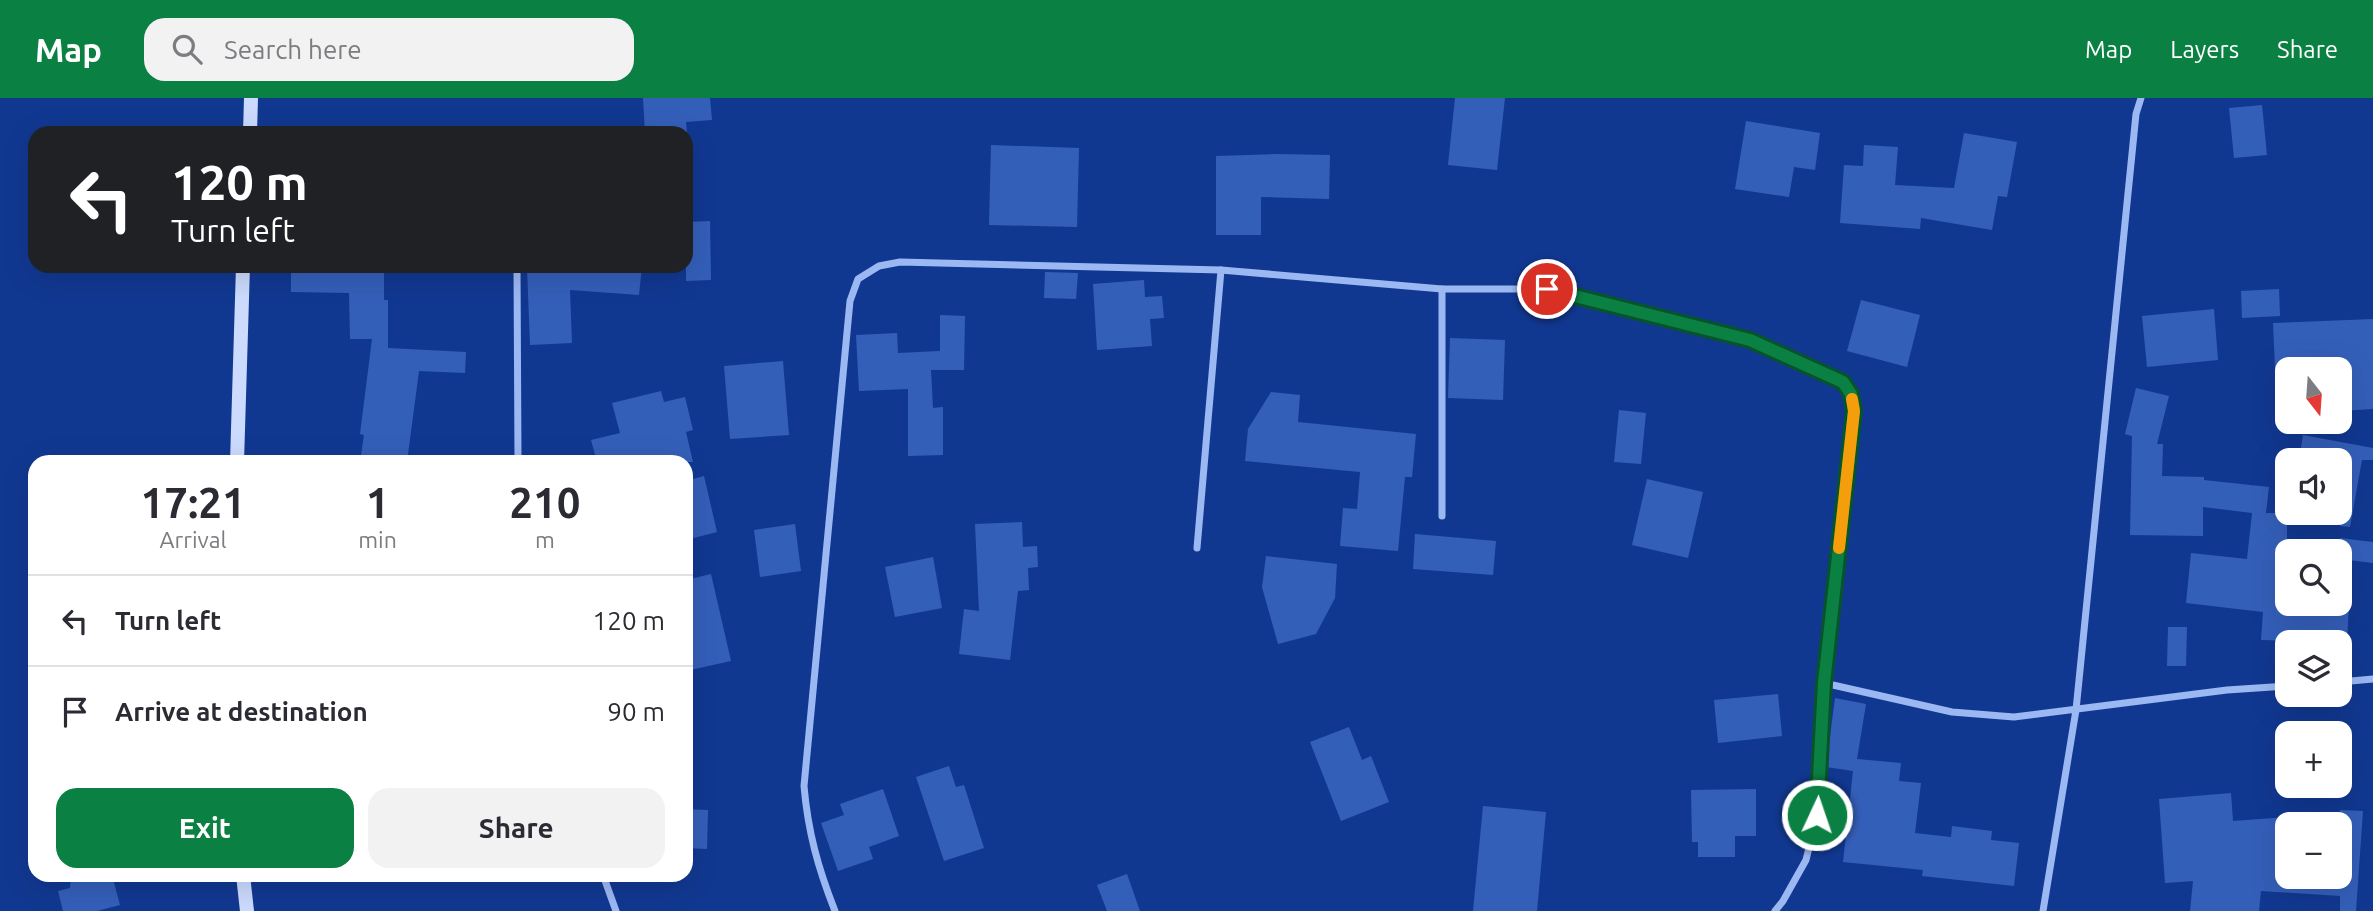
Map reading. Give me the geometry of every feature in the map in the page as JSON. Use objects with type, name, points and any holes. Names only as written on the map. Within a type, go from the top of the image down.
[{"type":"main road","points":[[250,126],[251,98]]},
{"type":"main road","points":[[237,455],[243,273]]},
{"type":"main road","points":[[244,882],[247,911]]},
{"type":"street","points":[[2043,911],[2076,710],[2136,114],[2141,98]]},
{"type":"street","points":[[835,911],[817,863],[807,823],[803,786],[850,301],[858,279],[879,267],[900,262],[1221,270],[1442,289],[1547,289],[1750,340],[1843,382],[1851,394],[1854,411],[1824,683],[1817,815],[1806,860],[1775,911]]},
{"type":"street","points":[[1197,548],[1221,270]]},
{"type":"street","points":[[517,273],[518,455]]},
{"type":"street","points":[[1442,289],[1442,516]]},
{"type":"street","points":[[2352,681],[2373,679]]},
{"type":"street","points":[[1824,683],[1952,712],[2014,717],[2227,690],[2275,687]]},
{"type":"street","points":[[606,882],[616,911]]},
{"type":"building","points":[[643,98],[710,98],[712,120],[686,122],[686,126],[645,126]]},
{"type":"building","points":[[1455,98],[1505,98],[1497,170],[1448,165]]},
{"type":"building","points":[[2262,105],[2267,155],[2234,158],[2229,108]]},
{"type":"building","points":[[1746,121],[1820,133],[1815,170],[1794,167],[1789,197],[1735,189]]},
{"type":"building","points":[[1964,133],[2017,142],[2007,197],[1998,196],[1992,230],[1921,218],[1920,229],[1840,223],[1844,165],[1863,166],[1864,145],[1898,147],[1895,185],[1954,188]]},
{"type":"building","points":[[991,145],[1079,148],[1077,227],[989,225]]},
{"type":"building","points":[[1330,155],[1329,199],[1261,197],[1261,235],[1216,235],[1216,156]]},
{"type":"building","points":[[710,221],[711,280],[686,281],[686,273],[693,273],[693,222]]},
{"type":"building","points":[[1045,272],[1078,273],[1076,299],[1044,298]]},
{"type":"building","points":[[291,273],[384,273],[384,300],[388,300],[388,348],[466,352],[465,373],[419,371],[408,455],[361,455],[364,435],[360,434],[372,339],[350,339],[349,293],[291,292]]},
{"type":"building","points":[[527,273],[641,273],[639,295],[570,290],[572,343],[530,345]]},
{"type":"building","points":[[1144,280],[1145,297],[1162,296],[1164,318],[1150,319],[1152,346],[1097,350],[1093,284]]},
{"type":"building","points":[[2279,289],[2280,316],[2242,318],[2241,291]]},
{"type":"building","points":[[1861,300],[1920,315],[1907,367],[1847,351]]},
{"type":"building","points":[[2214,309],[2218,360],[2147,367],[2142,316]]},
{"type":"building","points":[[940,315],[965,316],[964,370],[931,370],[933,408],[943,407],[943,455],[908,456],[908,389],[859,391],[856,335],[897,333],[898,353],[940,351]]},
{"type":"building","points":[[2373,319],[2373,409],[2352,410],[2352,357],[2275,357],[2275,369],[2273,323]]},
{"type":"building","points":[[1450,338],[1505,340],[1503,400],[1448,398]]},
{"type":"building","points":[[783,361],[789,435],[730,439],[724,366]]},
{"type":"building","points":[[2136,388],[2169,396],[2157,444],[2163,444],[2162,476],[2204,477],[2204,480],[2269,487],[2266,513],[2275,513],[2275,525],[2287,525],[2287,539],[2275,539],[2275,616],[2348,616],[2348,630],[2275,630],[2275,640],[2261,640],[2263,612],[2186,603],[2191,553],[2247,559],[2252,513],[2203,507],[2203,536],[2130,535],[2132,436],[2125,434]]},
{"type":"building","points":[[661,391],[664,402],[685,397],[693,430],[686,432],[691,455],[595,455],[591,440],[620,433],[612,403]]},
{"type":"building","points":[[1271,392],[1300,395],[1298,422],[1416,434],[1412,477],[1405,477],[1398,551],[1340,546],[1343,508],[1357,509],[1360,472],[1245,461],[1248,429]]},
{"type":"building","points":[[1619,410],[1646,413],[1641,464],[1614,462]]},
{"type":"building","points":[[2303,435],[2373,448],[2373,460],[2362,460],[2352,516],[2352,448],[2301,448]]},
{"type":"building","points":[[704,476],[717,532],[693,538],[693,479]]},
{"type":"building","points":[[1647,479],[1703,492],[1688,558],[1632,545]]},
{"type":"building","points":[[1022,522],[1023,547],[1037,546],[1038,567],[1028,568],[1029,590],[1018,591],[1010,660],[959,654],[964,609],[979,611],[975,524]]},
{"type":"building","points":[[795,524],[801,571],[760,577],[754,530]]},
{"type":"building","points":[[1415,534],[1496,541],[1493,575],[1413,569]]},
{"type":"building","points":[[2352,539],[2373,542],[2373,563],[2352,560]]},
{"type":"building","points":[[1266,556],[1337,564],[1335,598],[1316,634],[1278,644],[1262,587]]},
{"type":"building","points":[[933,557],[942,608],[895,617],[885,567]]},
{"type":"building","points":[[711,574],[731,661],[693,669],[693,578]]},
{"type":"building","points":[[2168,627],[2187,627],[2186,666],[2167,666]]},
{"type":"building","points":[[1778,694],[1782,736],[1718,743],[1714,700]]},
{"type":"building","points":[[1835,698],[1866,704],[1857,759],[1901,763],[1899,781],[1921,783],[1915,833],[1951,837],[1952,826],[1992,831],[1991,840],[2019,843],[2014,886],[1922,876],[1923,870],[1843,862],[1853,771],[1826,767]]},
{"type":"building","points":[[1349,727],[1362,760],[1371,756],[1389,802],[1341,821],[1310,742]]},
{"type":"building","points":[[949,766],[956,787],[964,785],[984,848],[944,861],[916,777]]},
{"type":"building","points":[[883,789],[899,836],[869,847],[873,859],[838,871],[821,823],[844,815],[840,804]]},
{"type":"building","points":[[1756,789],[1756,836],[1735,836],[1735,857],[1698,857],[1698,842],[1692,842],[1691,790]]},
{"type":"building","points":[[2231,793],[2233,821],[2275,818],[2275,889],[2352,889],[2352,812],[2340,810],[2363,811],[2356,911],[2340,911],[2340,896],[2261,891],[2259,911],[2190,911],[2193,881],[2165,883],[2159,799]]},
{"type":"building","points":[[1483,806],[1546,812],[1537,911],[1473,911]]},
{"type":"building","points":[[693,809],[708,810],[707,849],[693,848]]},
{"type":"building","points":[[1127,874],[1140,911],[1107,911],[1097,885]]},
{"type":"building","points":[[70,882],[114,882],[120,905],[97,911],[63,911],[58,891],[70,888]]},
{"type":"slow traffic","points":[[1839,548],[1854,411],[1852,399]]},
{"type":"route","points":[[1547,289],[1750,340],[1843,382],[1851,394],[1854,411],[1824,683],[1817,815]]}]
